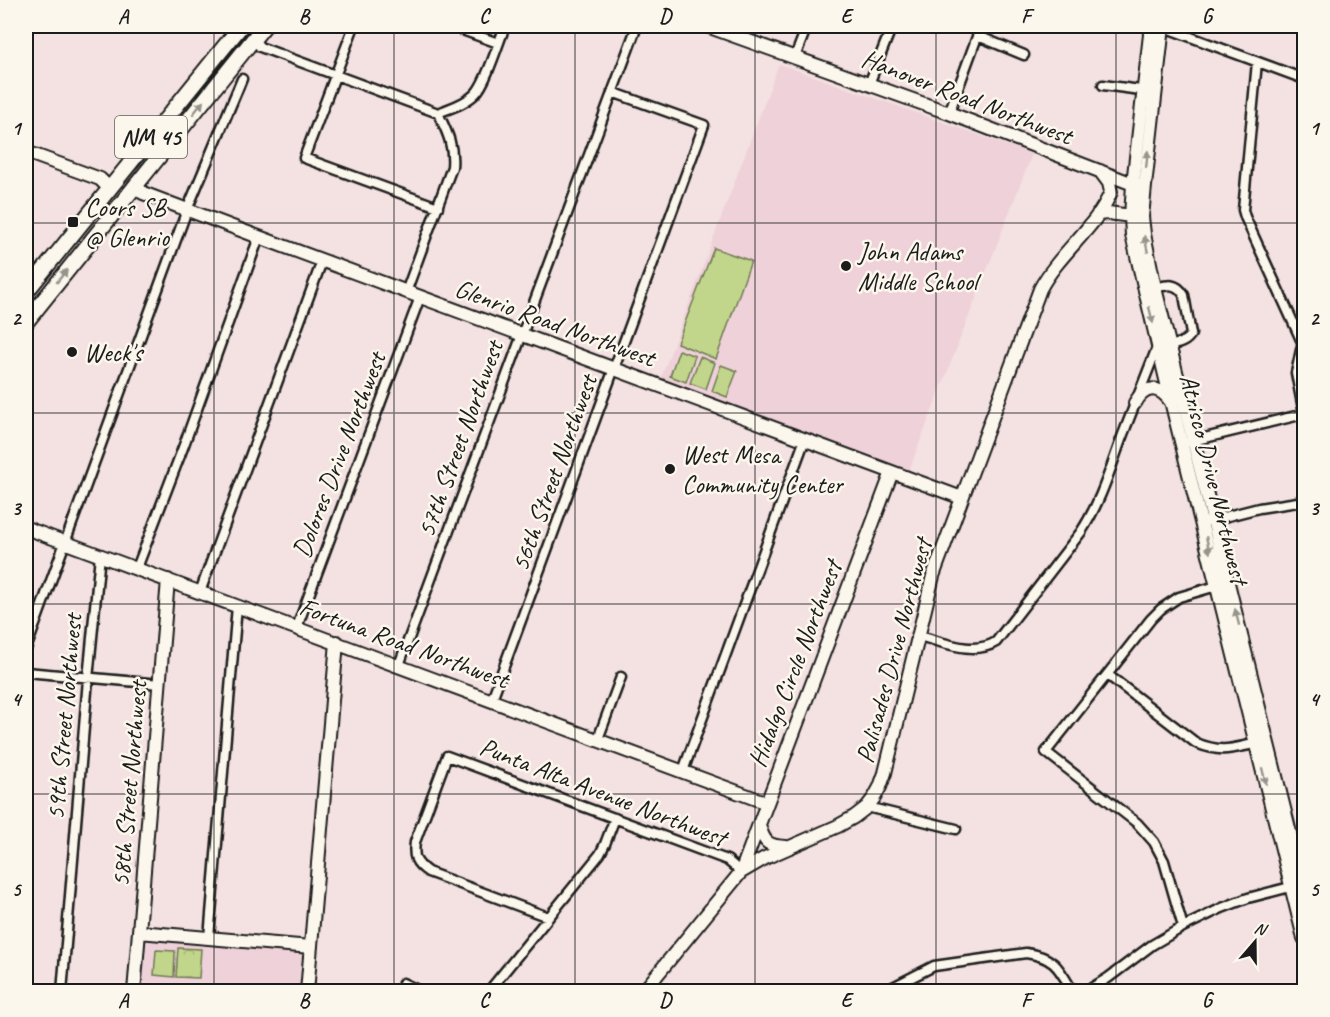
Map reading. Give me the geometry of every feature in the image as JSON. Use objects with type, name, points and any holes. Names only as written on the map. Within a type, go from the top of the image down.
[{"type":"main road","name":"NM 45","points":[[26,292],[241,26]]},
{"type":"main road","name":"NM 45","points":[[26,322],[253,32],[264,26]]},
{"type":"main road","points":[[135,185],[135,171],[147,154],[151,137]]},
{"type":"main road","points":[[88,243],[91,228],[109,204],[110,188]]},
{"type":"street","points":[[354,26],[304,158],[438,207]]},
{"type":"street","points":[[451,26],[498,43]]},
{"type":"street","points":[[253,32],[260,47],[438,113],[477,93],[483,84],[505,26]]},
{"type":"street","name":"57th Street Northwest","points":[[399,665],[637,26]]},
{"type":"street","points":[[795,57],[807,26]]},
{"type":"street","points":[[869,84],[892,26]]},
{"type":"street","points":[[949,113],[981,26]]},
{"type":"street","name":"Atrisco Drive Northwest","points":[[1151,26],[1149,91],[1136,217],[1132,235],[1150,289],[1222,585],[1300,886],[1305,938]]},
{"type":"street","points":[[1162,26],[1305,79]]},
{"type":"street","name":"Atrisco Drive Northwest","points":[[1149,91],[1162,26]]},
{"type":"street","name":"Hanover Road Northwest","points":[[715,27],[1139,185]]},
{"type":"street","points":[[978,36],[1024,55]]},
{"type":"street","points":[[1188,442],[1304,414],[1296,373],[1304,340],[1243,210],[1257,62]]},
{"type":"street","points":[[26,649],[187,210],[242,79]]},
{"type":"street","points":[[1104,85],[1149,91]]},
{"type":"street","name":"56th Street Northwest","points":[[492,699],[704,125],[612,92]]},
{"type":"street","points":[[406,292],[452,167],[453,154],[450,142],[438,113]]},
{"type":"street","points":[[26,152],[100,179],[110,188]]},
{"type":"street","name":"Palisades Drive Northwest","points":[[643,992],[741,872],[765,858],[846,822],[867,807],[880,787],[933,576],[1040,289],[1056,263],[1098,214],[1111,192],[1109,183],[1100,171]]},
{"type":"street","name":"Glenrio Road Northwest","points":[[135,185],[143,193],[258,237],[962,498]]},
{"type":"street","points":[[1098,214],[1136,217]]},
{"type":"street","points":[[137,568],[184,445],[258,237]]},
{"type":"street","points":[[200,592],[322,261]]},
{"type":"street","points":[[919,636],[971,648],[987,646],[1000,638],[1075,541],[1092,514],[1103,490],[1135,403],[1164,345],[1185,341],[1191,334],[1184,295],[1181,291],[1174,285],[1150,289]]},
{"type":"street","name":"Dolores Drive Northwest","points":[[297,627],[420,297]]},
{"type":"street","name":"Atrisco Drive Northwest","points":[[1164,345],[1172,405],[1188,442]]},
{"type":"street","points":[[1135,403],[1143,393],[1155,389],[1164,393],[1172,405]]},
{"type":"street","points":[[683,771],[805,440]]},
{"type":"street","name":"Hidalgo Circle Northwest","points":[[741,872],[892,472]]},
{"type":"street","points":[[1208,521],[1259,508],[1305,501]]},
{"type":"street","name":"Fortuna Road Northwest","points":[[26,528],[767,802]]},
{"type":"street","name":"59th Street Northwest","points":[[63,992],[100,555]]},
{"type":"street","name":"58th Street Northwest","points":[[134,992],[168,580]]},
{"type":"street","points":[[1183,927],[1164,861],[1154,842],[1137,823],[1046,752],[1161,609],[1179,597],[1222,585]]},
{"type":"street","points":[[209,938],[237,606]]},
{"type":"street","points":[[307,992],[337,642]]},
{"type":"street","points":[[26,672],[160,684]]},
{"type":"street","points":[[1107,675],[1196,743],[1225,750],[1262,742]]},
{"type":"street","points":[[598,739],[621,677]]},
{"type":"street","name":"Punta Alta Avenue Northwest","points":[[548,917],[428,873],[416,860],[415,842],[447,756],[727,861],[741,872]]},
{"type":"street","points":[[867,807],[956,829]]},
{"type":"street","points":[[488,992],[600,854],[615,818]]},
{"type":"street","points":[[759,825],[764,840],[770,845],[790,847]]},
{"type":"street","points":[[1085,992],[1152,945],[1183,927],[1248,898],[1300,886]]},
{"type":"street","points":[[139,932],[311,947]]},
{"type":"street","points":[[884,992],[934,966],[1026,953],[1050,960],[1059,968],[1073,992]]},
{"type":"street","points":[[403,983],[422,992]]},
{"type":"shaded area","name":"John Adams Middle School","points":[[779,64],[1032,154],[909,470],[661,378]]},
{"type":"shaded area","points":[[144,937],[306,951],[303,991],[140,992]]},
{"type":"green space","points":[[714,248],[751,261],[716,359],[677,343]]},
{"type":"green space","points":[[679,350],[695,356],[686,382],[670,376]]},
{"type":"green space","points":[[700,357],[715,363],[706,389],[690,383]]},
{"type":"green space","points":[[721,365],[737,371],[727,397],[712,391]]},
{"type":"green space","points":[[178,948],[201,949],[199,978],[176,977]]},
{"type":"green space","points":[[156,950],[175,951],[174,977],[154,975]]},
{"type":"place","name":"Coors SB @ Glenrio","points":[[73,222]]},
{"type":"place","name":"John Adams Middle School","points":[[846,266]]},
{"type":"place","name":"Weck's","points":[[72,352]]},
{"type":"place","name":"West Mesa Community Center","points":[[670,469]]}]
